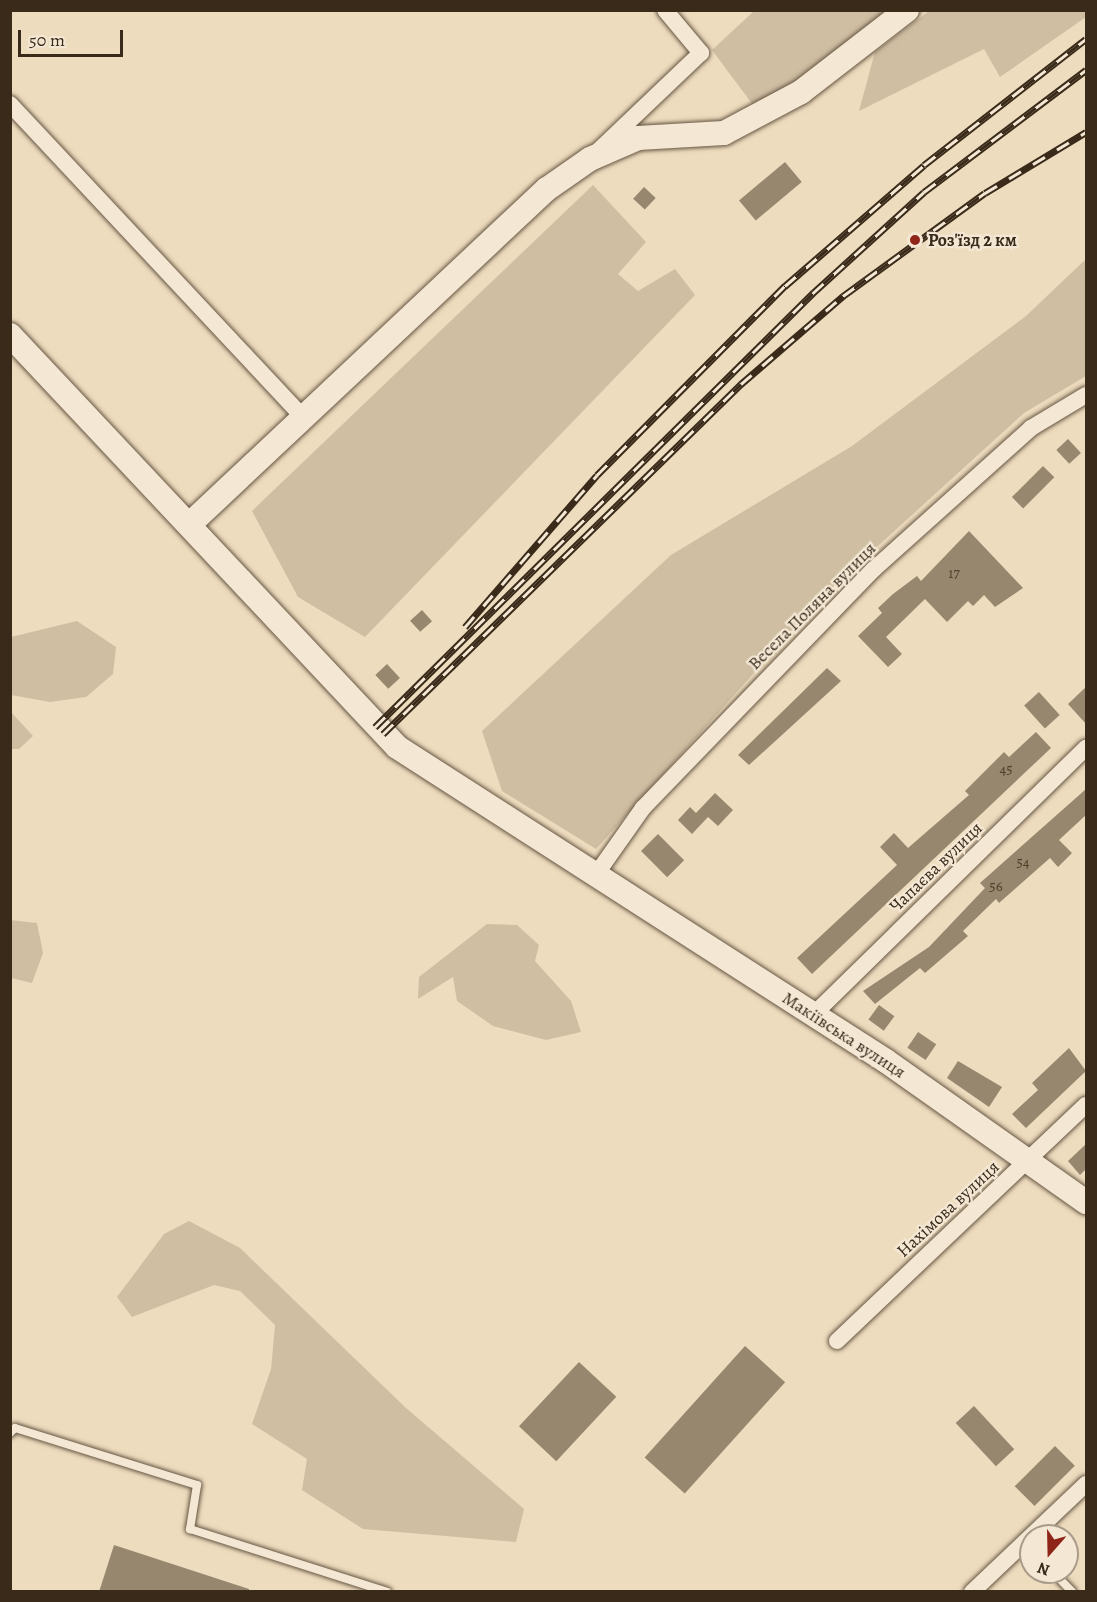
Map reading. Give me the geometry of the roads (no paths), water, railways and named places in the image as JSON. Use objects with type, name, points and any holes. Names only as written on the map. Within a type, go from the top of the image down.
[{"type":"main road","points":[[191,523],[304,418],[366,353],[504,228],[590,159],[638,138],[724,133],[801,92],[907,10]]},
{"type":"main road","name":"Макіївська вулиця","points":[[10,335],[191,523],[397,747],[813,1015],[1030,1159],[1086,1202]]},
{"type":"street","points":[[590,159],[701,53],[665,10]]},
{"type":"street","points":[[10,104],[304,418]]},
{"type":"street","name":"Весела Поляна вулиця","points":[[595,876],[643,808],[874,569],[1031,428],[1086,395]]},
{"type":"street","name":"Чапаєва вулиця","points":[[813,1015],[1086,748]]},
{"type":"street","name":"Нахімова вулиця","points":[[837,1341],[1086,1106]]},
{"type":"street","points":[[1047,1524],[1086,1484]]},
{"type":"street","points":[[972,1592],[1019,1552]]},
{"type":"lane","points":[[10,1433],[15,1428],[197,1485],[190,1529],[387,1592]]},
{"type":"railway","points":[[465,627],[597,475],[785,286],[924,165],[1086,39]]},
{"type":"railway","points":[[375,727],[813,293],[924,192],[1086,70]]},
{"type":"railway","points":[[383,734],[741,384],[843,296],[985,193],[1086,132]]},
{"type":"place","name":"Роз'їзд 2 км","points":[[915,240]]}]
